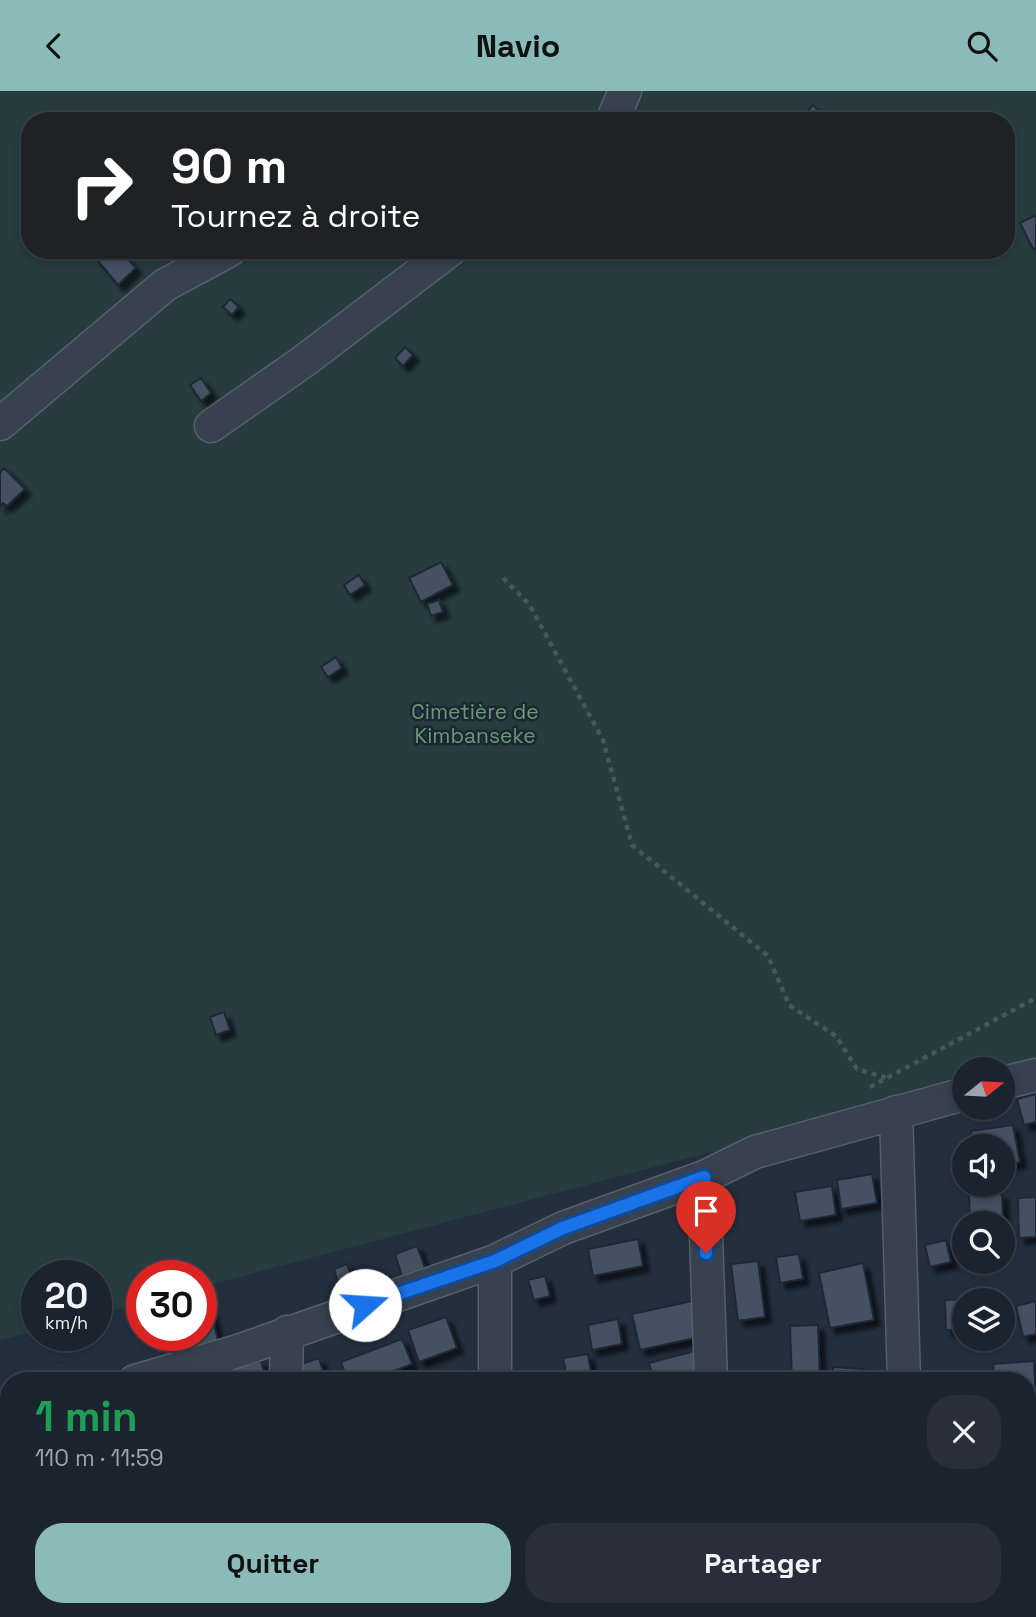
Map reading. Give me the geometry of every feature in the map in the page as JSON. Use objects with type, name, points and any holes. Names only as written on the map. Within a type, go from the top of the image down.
[{"type":"street","points":[[616,112],[625,91]]},
{"type":"street","points":[[0,424],[165,285],[213,259]]},
{"type":"street","points":[[211,426],[304,361],[438,259]]},
{"type":"street","points":[[1015,1080],[1036,1075]]},
{"type":"street","points":[[166,1372],[238,1351],[495,1261],[563,1228],[704,1177],[755,1152],[952,1097]]},
{"type":"street","points":[[896,1112],[904,1372]]},
{"type":"street","points":[[704,1177],[711,1372]]},
{"type":"street","points":[[495,1261],[495,1372]]},
{"type":"street","points":[[286,1372],[287,1332]]},
{"type":"path","points":[[503,579],[529,604],[603,740],[632,845],[768,956],[789,1005],[836,1036],[858,1069],[887,1078]]},
{"type":"path","points":[[863,1091],[1036,998]]},
{"type":"green space","name":"Cimetière de Kimbanseke","points":[[0,91],[1036,91],[1036,1066],[1015,1067],[1015,1057],[952,1057],[952,1088],[217,1283],[217,1260],[126,1260],[126,1307],[112,1311],[112,1260],[21,1260],[21,1335],[0,1340]]},
{"type":"building","points":[[813,105],[820,112],[807,112]]},
{"type":"building","points":[[1036,215],[1036,248],[1033,249],[1020,223]]},
{"type":"building","points":[[96,259],[128,259],[136,268],[118,285]]},
{"type":"building","points":[[230,299],[239,307],[232,315],[223,307]]},
{"type":"building","points":[[405,347],[413,355],[403,366],[395,358]]},
{"type":"building","points":[[201,378],[211,393],[201,401],[190,385]]},
{"type":"building","points":[[4,468],[25,489],[7,506],[3,503],[0,507],[0,473]]},
{"type":"building","points":[[441,562],[453,585],[421,602],[409,578]]},
{"type":"building","points":[[359,575],[365,585],[350,595],[344,585]]},
{"type":"building","points":[[439,600],[443,612],[431,616],[427,604]]},
{"type":"building","points":[[336,657],[342,668],[328,677],[321,667]]},
{"type":"building","points":[[224,1012],[230,1030],[216,1035],[210,1017]]},
{"type":"building","points":[[1036,1094],[1036,1122],[1024,1125],[1017,1099]]},
{"type":"building","points":[[1013,1125],[1015,1134],[971,1134],[971,1131]]},
{"type":"building","points":[[1015,1136],[1020,1162],[1015,1163]]},
{"type":"building","points":[[872,1174],[877,1203],[841,1209],[837,1180]]},
{"type":"building","points":[[832,1186],[836,1215],[800,1221],[795,1192]]},
{"type":"building","points":[[969,1197],[1002,1197],[1003,1211],[970,1211]]},
{"type":"building","points":[[1036,1197],[1036,1237],[1019,1238],[1018,1198]]},
{"type":"building","points":[[638,1239],[643,1266],[593,1276],[588,1249]]},
{"type":"building","points":[[946,1240],[951,1262],[930,1267],[925,1245]]},
{"type":"building","points":[[417,1246],[425,1268],[402,1276],[395,1254]]},
{"type":"building","points":[[799,1254],[803,1279],[780,1283],[776,1257]]},
{"type":"building","points":[[758,1261],[765,1317],[738,1321],[731,1264]]},
{"type":"building","points":[[863,1263],[874,1320],[830,1328],[819,1273]]},
{"type":"building","points":[[347,1264],[354,1285],[340,1289],[334,1269]]},
{"type":"building","points":[[545,1276],[550,1296],[534,1300],[528,1280]]},
{"type":"building","points":[[697,1300],[704,1336],[640,1350],[632,1314]]},
{"type":"building","points":[[945,1300],[952,1300],[952,1330],[946,1330]]},
{"type":"building","points":[[1036,1301],[1036,1334],[1023,1337],[1016,1306]]},
{"type":"building","points":[[446,1317],[457,1348],[419,1362],[408,1330]]},
{"type":"building","points":[[618,1319],[622,1344],[592,1350],[588,1325]]},
{"type":"building","points":[[818,1325],[820,1372],[792,1372],[790,1326]]},
{"type":"building","points":[[402,1339],[412,1364],[392,1372],[345,1372],[341,1362]]},
{"type":"building","points":[[187,1351],[215,1351],[188,1356]]},
{"type":"building","points":[[695,1351],[701,1372],[652,1372],[649,1363]]},
{"type":"building","points":[[588,1354],[591,1372],[566,1372],[563,1358]]},
{"type":"building","points":[[319,1358],[323,1372],[301,1372],[298,1365]]},
{"type":"building","points":[[261,1361],[264,1372],[231,1372]]},
{"type":"building","points":[[1034,1361],[1035,1372],[994,1372],[993,1364]]},
{"type":"building","points":[[833,1367],[864,1369],[864,1372],[833,1372]]},
{"type":"building","points":[[518,1371],[551,1371],[551,1372]]},
{"type":"route","points":[[365,1305],[495,1261],[563,1228],[704,1177],[706,1253]]}]
